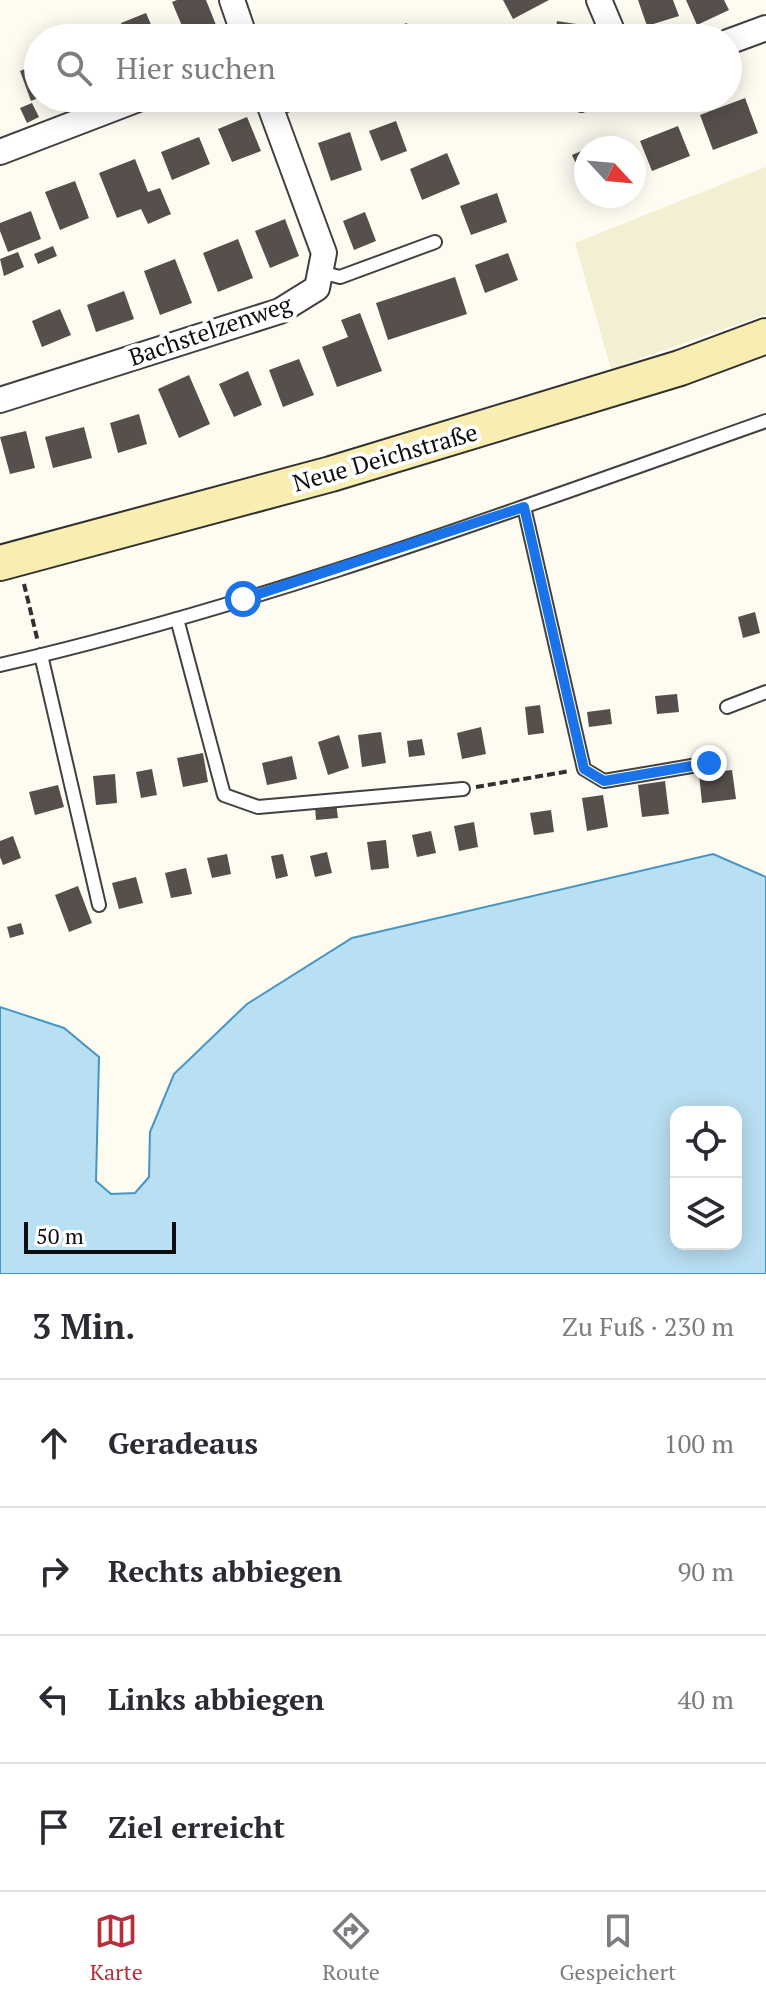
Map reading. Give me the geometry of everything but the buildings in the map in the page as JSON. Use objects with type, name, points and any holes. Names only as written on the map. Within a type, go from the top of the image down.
[{"type":"street","points":[[232,0],[240,24]]},
{"type":"street","points":[[599,0],[609,24]]},
{"type":"street","points":[[742,37],[766,28]]},
{"type":"street","points":[[0,152],[104,112]]},
{"type":"street","points":[[272,112],[324,253],[320,272]]},
{"type":"street","name":"Bachstelzenweg","points":[[0,400],[280,311],[317,288],[320,272]]},
{"type":"street","name":"Neue Deichstraße","points":[[0,563],[331,474],[680,368],[766,336]]},
{"type":"lane","points":[[320,272],[340,277],[435,242]]},
{"type":"lane","points":[[0,665],[177,619],[524,507],[766,421]]},
{"type":"lane","points":[[524,507],[584,769],[604,781],[709,763]]},
{"type":"lane","points":[[177,619],[224,795],[258,807],[463,789]]},
{"type":"lane","points":[[41,655],[99,905]]},
{"type":"lane","points":[[727,707],[766,692]]},
{"type":"path","points":[[30,610],[41,655]]},
{"type":"path","points":[[463,789],[584,769]]},
{"type":"shaded area","points":[[766,167],[766,314],[611,369],[575,243]]},
{"type":"water","points":[[713,854],[766,877],[766,1274],[0,1274],[0,1007],[64,1028],[99,1057],[96,1181],[111,1194],[135,1193],[149,1177],[150,1132],[174,1074],[247,1004],[352,938]]},
{"type":"route","points":[[243,599],[524,507],[584,769],[604,781],[709,763]]}]
